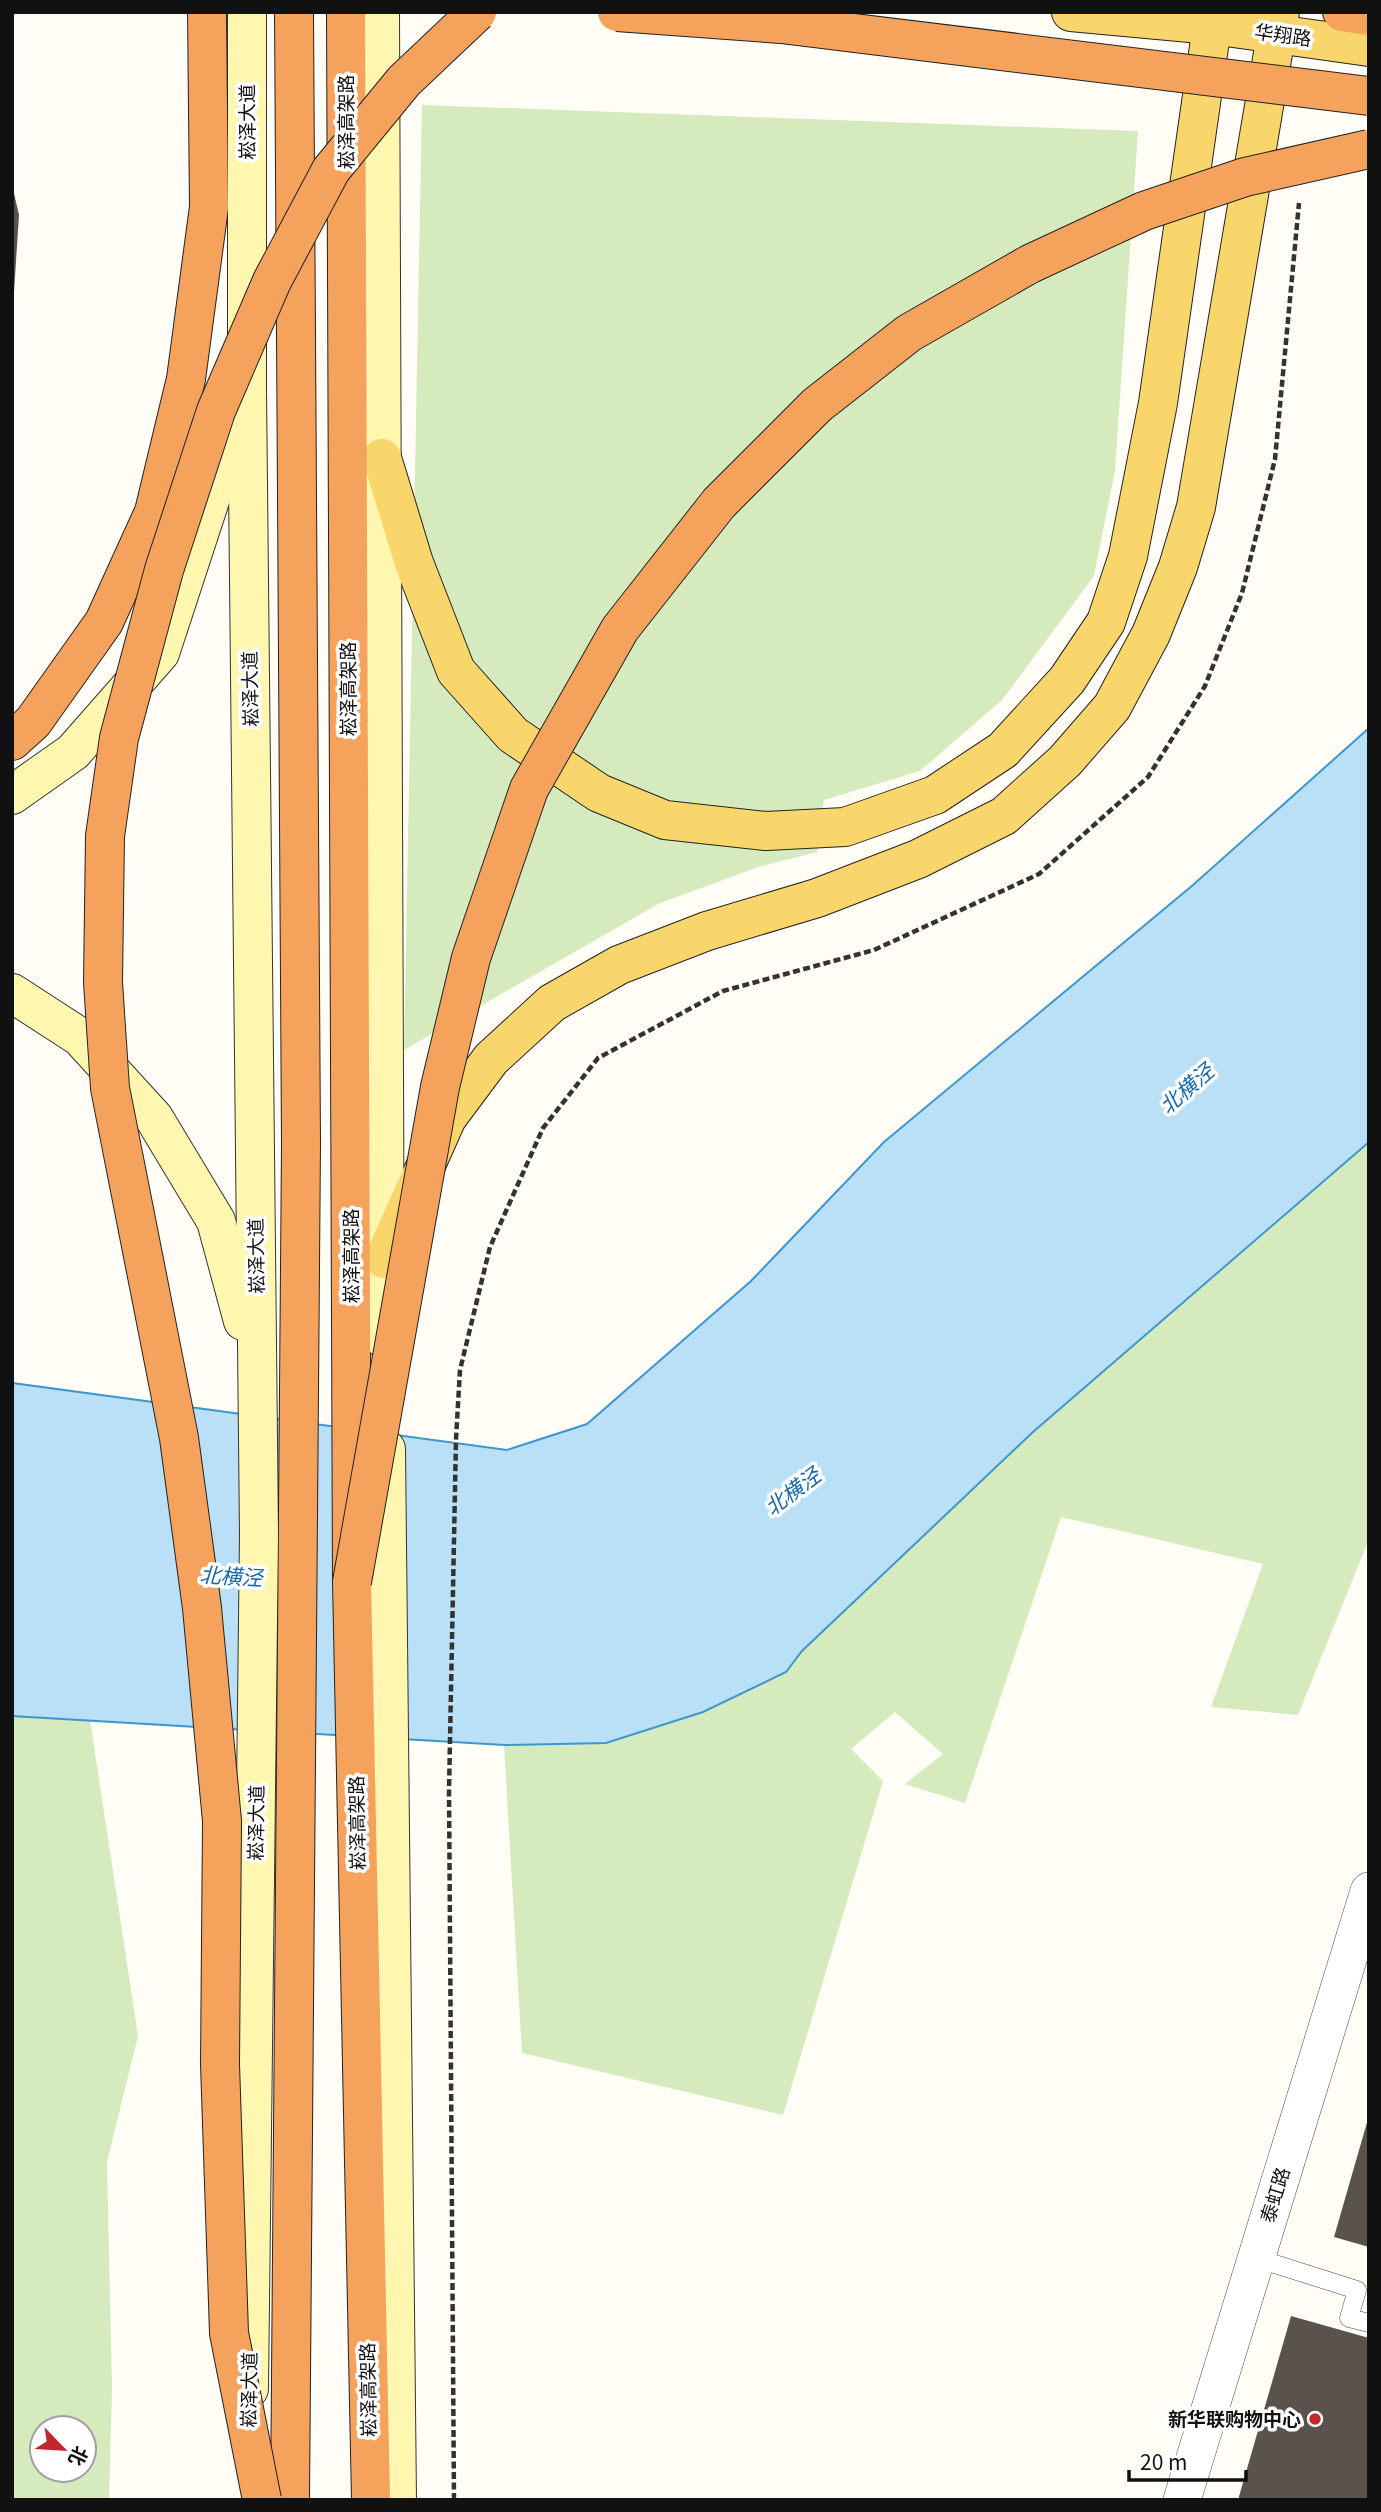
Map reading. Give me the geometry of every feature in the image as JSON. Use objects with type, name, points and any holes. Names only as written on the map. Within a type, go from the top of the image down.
[{"type":"highway","points":[[12,741],[33,722],[104,622],[154,512],[186,379],[209,206],[207,12]]},
{"type":"highway","points":[[290,2500],[301,1144],[294,12]]},
{"type":"highway","name":"崧泽高架路","points":[[346,12],[352,1582],[371,2500]]},
{"type":"highway","points":[[262,2500],[229,2333],[220,2064],[222,1821],[202,1608],[179,1438],[110,1088],[103,982],[106,836],[119,738],[164,570],[216,411],[272,281],[331,170],[404,81],[477,12]]},
{"type":"highway","points":[[617,12],[781,24],[1369,96]]},
{"type":"highway","points":[[1342,12],[1369,16]]},
{"type":"highway","points":[[352,1582],[440,1087],[471,958],[529,789],[620,629],[719,503],[817,405],[909,333],[1030,264],[1144,211],[1245,177],[1369,149]]},
{"type":"main road","name":"崧泽大道","points":[[247,12],[247,389],[259,1534],[248,2500]]},
{"type":"main road","points":[[380,12],[388,1866],[397,2500]]},
{"type":"main road","name":"华翔路","points":[[1071,12],[1278,23],[1369,47]]},
{"type":"main road","points":[[382,458],[414,563],[456,671],[513,735],[599,793],[665,820],[766,831],[845,827],[935,795],[1003,750],[1068,680],[1106,622],[1128,556],[1158,403],[1213,19]]},
{"type":"main road","points":[[384,1259],[447,1118],[491,1059],[552,1003],[619,965],[708,931],[817,898],[918,859],[1004,817],[1065,761],[1112,707],[1151,634],[1178,567],[1196,507],[1278,23]]},
{"type":"main road","points":[[12,794],[73,752],[159,653],[247,389]]},
{"type":"main road","points":[[12,993],[80,1037],[154,1118],[216,1221],[257,1376]]},
{"type":"street","name":"泰虹路","points":[[1182,2500],[1369,1891]]},
{"type":"lane","points":[[1256,2258],[1357,2290],[1349,2318],[1369,2323]]},
{"type":"path","points":[[454,2500],[449,1791],[460,1370]]},
{"type":"green space","points":[[422,105],[1138,131],[1115,471],[1094,576],[1002,700],[920,771],[824,800],[817,852],[758,867],[658,904],[404,1050]]},
{"type":"green space","points":[[1369,1142],[1369,1539],[1298,1715],[1211,1707],[1263,1564],[1061,1517],[965,1803],[905,1784],[943,1754],[895,1712],[851,1749],[883,1781],[783,2115],[522,2053],[504,1745],[606,1743],[786,1672],[802,1651],[1033,1432]]},
{"type":"green space","points":[[12,1716],[90,1720],[138,2036],[107,2162],[112,2390],[109,2500],[12,2500]]},
{"type":"water","name":"北横泾","points":[[1369,728],[1369,1142],[1033,1432],[802,1651],[786,1672],[703,1712],[606,1743],[504,1745],[12,1716],[12,1383],[507,1450],[587,1424],[751,1281],[884,1142],[1193,885]]},
{"type":"building","points":[[13,189],[19,215],[12,292]]},
{"type":"building","points":[[1369,2119],[1369,2247],[1334,2237]]},
{"type":"building","name":"新华联购物中心","points":[[1291,2316],[1369,2338],[1369,2500],[1238,2500]]},
{"type":"place","name":"新华联购物中心","points":[[1315,2419]]}]
